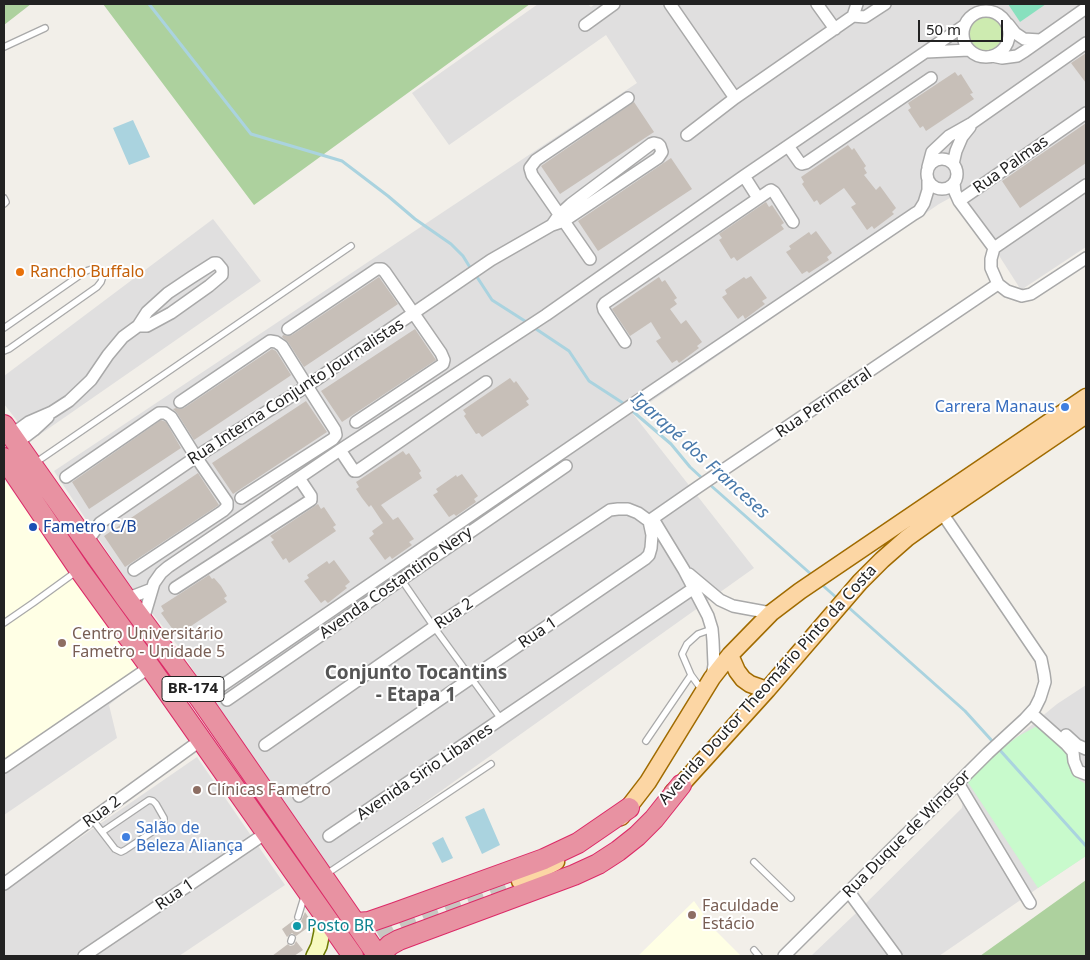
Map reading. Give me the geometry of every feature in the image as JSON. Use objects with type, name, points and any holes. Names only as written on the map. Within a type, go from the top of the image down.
[{"type":"highway","name":"BR-174","points":[[10,434],[126,599],[201,700],[380,956]]},
{"type":"highway","name":"BR-174","points":[[4,458],[79,569],[353,956]]},
{"type":"highway","points":[[380,956],[390,945],[400,940],[574,875],[598,864],[637,836],[654,819],[681,785]]},
{"type":"highway","points":[[356,923],[369,922],[544,859],[578,843],[629,808]]},
{"type":"main road","name":"Avenida Doutor Theomário Pinto da Costa","points":[[1086,397],[841,563],[771,613],[730,654],[708,685],[648,782],[629,808],[608,829],[590,843],[520,881],[551,873],[594,856],[637,825],[681,785],[767,690],[860,582],[882,560],[942,513],[1086,415]]},
{"type":"main road","points":[[730,654],[737,671],[743,679],[750,684],[767,690]]},
{"type":"street","points":[[584,25],[614,4]]},
{"type":"street","points":[[670,4],[736,98]]},
{"type":"street","points":[[817,4],[835,29]]},
{"type":"street","points":[[687,135],[736,98],[853,16],[857,4]]},
{"type":"street","points":[[853,16],[865,17],[885,4]]},
{"type":"street","points":[[992,56],[1002,58],[1017,56],[1086,8]]},
{"type":"street","points":[[1007,23],[1010,31],[1009,39],[1006,47],[1000,53],[986,57],[974,54],[969,50],[963,34],[965,25],[974,14],[989,10],[1003,17],[1015,33],[1024,39],[1040,40]]},
{"type":"street","points":[[143,620],[152,589],[158,577],[168,567],[340,450],[546,315],[744,176],[965,25]]},
{"type":"street","points":[[201,700],[918,211],[926,199],[928,181],[926,177],[932,152],[940,144],[949,136],[972,124],[1086,43]]},
{"type":"street","points":[[926,52],[969,50]]},
{"type":"street","points":[[788,146],[800,163],[806,163],[931,78]]},
{"type":"street","points":[[590,259],[532,174],[530,168],[536,160],[628,98]]},
{"type":"street","name":"Rua Palmas","points":[[994,248],[959,201],[1086,113]]},
{"type":"street","points":[[953,164],[962,137],[972,124]]},
{"type":"street","points":[[654,143],[660,146],[662,152],[658,158],[562,218],[571,204],[651,144],[654,143]]},
{"type":"street","points":[[928,167],[931,163],[945,159],[953,164],[957,173],[954,183],[946,189],[941,190],[931,185],[928,181]]},
{"type":"street","points":[[744,176],[758,198]]},
{"type":"street","points":[[954,183],[959,201]]},
{"type":"street","points":[[1086,185],[994,248],[991,268],[998,284],[1007,291],[1022,296],[1031,294],[1086,258]]},
{"type":"street","points":[[626,342],[604,310],[603,306],[605,304],[769,191],[772,191],[793,222]]},
{"type":"street","name":"Rua Interna Conjunto Journalistas","points":[[87,542],[100,523],[196,457],[307,386],[491,260],[562,218]]},
{"type":"street","points":[[10,434],[34,430],[52,412],[69,402],[91,380],[123,337],[138,326],[147,312],[168,293],[214,262],[222,269],[222,275],[171,313],[148,326],[138,326]]},
{"type":"street","points":[[288,329],[378,269],[382,269],[385,272],[444,360],[443,364],[356,422]]},
{"type":"street","name":"Rua Perimetral","points":[[651,520],[998,284]]},
{"type":"street","points":[[180,402],[270,341],[282,346],[335,430],[336,435],[333,439],[242,498]]},
{"type":"street","points":[[340,450],[354,471],[356,471],[486,382]]},
{"type":"street","points":[[66,477],[160,413],[171,416],[227,502],[227,507],[134,570]]},
{"type":"street","name":"Avenda Costantino Nery","points":[[227,700],[566,466]]},
{"type":"street","points":[[175,588],[311,500],[311,496],[299,478]]},
{"type":"street","name":"Rua 2","points":[[265,744],[434,627],[610,510],[618,508],[628,510],[651,520]]},
{"type":"street","name":"Rua Duque de Windsor","points":[[784,956],[1033,710],[1040,698],[1044,682],[1041,658],[942,513]]},
{"type":"street","points":[[651,520],[684,570],[708,616],[712,629],[714,665],[708,685]]},
{"type":"street","name":"Rua 1","points":[[299,796],[645,559],[652,548],[651,520]]},
{"type":"street","name":"Rua Interna Conjunto Journalistas","points":[[75,525],[100,523]]},
{"type":"street","points":[[684,570],[720,600],[733,606],[771,613]]},
{"type":"street","name":"Avenida Sirio Libanes","points":[[329,836],[694,588]]},
{"type":"street","points":[[126,599],[152,589]]},
{"type":"street","points":[[4,767],[150,667]]},
{"type":"street","points":[[1033,710],[1086,749]]},
{"type":"street","points":[[1033,710],[1073,752],[1078,771],[1086,774]]},
{"type":"street","name":"Rua 2","points":[[4,884],[201,740]]},
{"type":"street","points":[[958,783],[1030,903]]},
{"type":"street","name":"Rua 1","points":[[84,956],[266,833]]},
{"type":"street","points":[[849,892],[896,956]]},
{"type":"street","points":[[314,956],[319,946],[322,932],[322,912]]},
{"type":"lane","points":[[4,47],[45,28]]},
{"type":"lane","points":[[4,198],[6,202],[4,204]]},
{"type":"lane","points":[[32,465],[350,246]]},
{"type":"lane","points":[[4,328],[86,271],[97,270],[101,274],[102,279],[97,287],[4,351]]},
{"type":"lane","points":[[4,623],[33,604],[79,569]]},
{"type":"lane","points":[[401,579],[501,720]]},
{"type":"lane","points":[[708,685],[691,675],[682,654],[687,644],[698,634],[712,629]]},
{"type":"lane","points":[[646,741],[691,675]]},
{"type":"lane","points":[[323,876],[491,764]]},
{"type":"lane","points":[[92,819],[114,850],[121,852],[161,826],[164,818],[156,804],[149,800],[102,832]]},
{"type":"lane","points":[[754,862],[791,898]]},
{"type":"lane","points":[[298,917],[306,890]]},
{"type":"lane","points":[[754,950],[759,956]]},
{"type":"shaded area","points":[[538,4],[588,4],[591,7],[595,4],[1086,4],[1086,247],[1021,290],[959,193],[939,204],[633,414],[754,568],[330,870],[213,702],[178,646],[126,580],[54,471],[637,83],[606,35],[449,145],[412,93]]},
{"type":"shaded area","points":[[213,219],[261,281],[32,440],[4,404],[4,376]]},
{"type":"shaded area","name":"Centro Universitário Fametro - Unidade 5","points":[[6,482],[139,669],[4,762],[4,484]]},
{"type":"shaded area","points":[[145,676],[109,705],[117,738],[4,815],[4,762]]},
{"type":"shaded area","points":[[1086,685],[1086,856],[939,956],[811,956],[962,808],[965,778],[1057,704]]},
{"type":"shaded area","points":[[197,757],[285,885],[179,956],[4,956],[4,890]]},
{"type":"shaded area","name":"Faculdade Estácio","points":[[694,901],[714,929],[741,956],[638,956]]},
{"type":"green space","points":[[4,4],[31,4],[4,25]]},
{"type":"green space","points":[[103,4],[530,4],[254,205]]},
{"type":"green space","points":[[1008,4],[1046,4],[1020,22]]},
{"type":"green space","points":[[987,14],[1001,20],[1007,34],[1001,48],[987,54],[973,48],[967,34],[973,20]]},
{"type":"green space","points":[[1045,725],[1075,749],[1076,772],[1079,780],[1086,784],[1086,856],[1038,888],[965,778],[1017,737],[1037,726]]},
{"type":"green space","points":[[1086,880],[1086,956],[980,956]]},
{"type":"water","points":[[133,120],[150,157],[129,165],[113,128]]},
{"type":"water","points":[[484,808],[500,845],[482,854],[465,817]]},
{"type":"water","points":[[443,837],[453,858],[442,863],[432,843]]},
{"type":"building","points":[[1086,53],[1086,83],[1071,63]]},
{"type":"building","points":[[955,72],[958,76],[961,74],[973,93],[970,94],[974,99],[926,131],[923,126],[920,128],[908,110],[911,108],[908,103]]},
{"type":"building","points":[[634,102],[654,132],[560,194],[541,166]]},
{"type":"building","points":[[1086,123],[1086,163],[1020,208],[1002,181]]},
{"type":"building","points":[[848,145],[852,150],[854,148],[866,166],[864,168],[867,173],[864,175],[876,190],[880,186],[896,208],[892,212],[894,214],[874,229],[872,226],[867,230],[851,207],[856,204],[844,188],[820,205],[817,200],[814,202],[802,184],[804,182],[801,177]]},
{"type":"building","points":[[671,158],[692,189],[598,251],[578,221]]},
{"type":"building","points":[[766,202],[769,207],[772,205],[784,223],[781,225],[784,229],[737,261],[734,257],[731,259],[719,240],[722,238],[719,234]]},
{"type":"building","points":[[816,231],[832,253],[827,257],[829,260],[809,273],[807,271],[802,274],[786,252],[791,249],[789,246],[809,232],[811,235]]},
{"type":"building","points":[[751,276],[767,298],[762,301],[765,304],[745,319],[743,315],[738,319],[722,297],[727,294],[725,290],[744,277],[746,279]]},
{"type":"building","points":[[379,277],[398,304],[304,367],[288,342],[282,337],[283,335],[292,335]]},
{"type":"building","points":[[659,277],[662,282],[665,280],[677,298],[674,300],[677,304],[670,309],[681,324],[686,320],[702,342],[697,346],[699,348],[679,363],[677,360],[672,363],[656,341],[661,338],[651,322],[630,336],[612,309]]},
{"type":"building","points":[[415,329],[436,360],[342,422],[321,391]]},
{"type":"building","points":[[272,349],[276,351],[291,375],[194,440],[173,409],[184,408]]},
{"type":"building","points":[[510,378],[514,383],[516,381],[529,399],[526,401],[529,405],[482,437],[479,433],[476,434],[464,416],[466,414],[463,410]]},
{"type":"building","points":[[306,401],[327,432],[233,494],[212,463]]},
{"type":"building","points":[[161,420],[166,422],[181,448],[89,509],[72,482]]},
{"type":"building","points":[[403,451],[406,455],[409,453],[421,471],[419,473],[422,478],[381,505],[393,520],[398,517],[414,539],[409,542],[412,545],[392,559],[390,556],[385,560],[369,538],[374,534],[372,531],[383,523],[371,505],[369,507],[356,489],[359,487],[356,482]]},
{"type":"building","points":[[198,473],[219,505],[125,567],[104,536]]},
{"type":"building","points":[[462,474],[478,496],[474,499],[476,502],[456,516],[454,514],[449,517],[433,495],[438,492],[436,489],[456,475],[457,477]]},
{"type":"building","points":[[318,504],[321,509],[324,507],[336,525],[333,527],[336,531],[289,563],[286,558],[283,560],[271,542],[274,540],[270,536]]},
{"type":"building","points":[[334,560],[350,582],[345,586],[347,588],[328,603],[325,600],[321,603],[304,581],[309,578],[307,575],[327,561],[329,564]]},
{"type":"building","points":[[209,575],[221,586],[227,596],[224,598],[227,602],[179,634],[177,629],[174,631],[161,613],[164,611],[161,606]]},
{"type":"building","name":"Posto BR","points":[[305,912],[313,924],[296,936],[292,933],[287,937],[282,929],[294,920],[297,922],[301,921]]},
{"type":"building","name":"Posto BR","points":[[296,941],[303,950],[294,956],[272,956],[288,944],[290,946],[294,945]]},
{"type":"waterway","name":"Igarapé dos Franceses","points":[[149,4],[251,134],[342,161],[415,219],[451,244],[463,256],[471,269]]},
{"type":"waterway","name":"Igarapé dos Franceses","points":[[475,274],[492,300],[528,323]]},
{"type":"waterway","name":"Igarapé dos Franceses","points":[[533,327],[569,351],[589,381],[626,405]]},
{"type":"waterway","name":"Igarapé dos Franceses","points":[[630,409],[671,444],[703,479]]},
{"type":"waterway","name":"Igarapé dos Franceses","points":[[708,483],[812,575]]},
{"type":"waterway","name":"Igarapé dos Franceses","points":[[820,583],[838,599]]},
{"type":"waterway","name":"Igarapé dos Franceses","points":[[847,606],[965,711],[994,743]]},
{"type":"waterway","name":"Igarapé dos Franceses","points":[[998,748],[1086,846]]},
{"type":"tunnel","points":[[358,948],[403,925],[432,913],[520,881]]},
{"type":"place","name":"Rancho Buffalo","points":[[20,272]]},
{"type":"place","name":"Carrera Manaus","points":[[1065,407]]},
{"type":"place","name":"Fametro C/B","points":[[33,527]]},
{"type":"place","name":"Centro Universitário Fametro - Unidade 5","points":[[62,643]]},
{"type":"place","name":"Clínicas Fametro","points":[[197,790]]},
{"type":"place","name":"Salão de Beleza Aliança","points":[[126,837]]},
{"type":"place","name":"Faculdade Estácio","points":[[692,915]]},
{"type":"place","name":"Posto BR","points":[[297,926]]},
{"type":"district","name":"Conjunto Tocantins - Etapa 1","points":[[416,685]]}]
